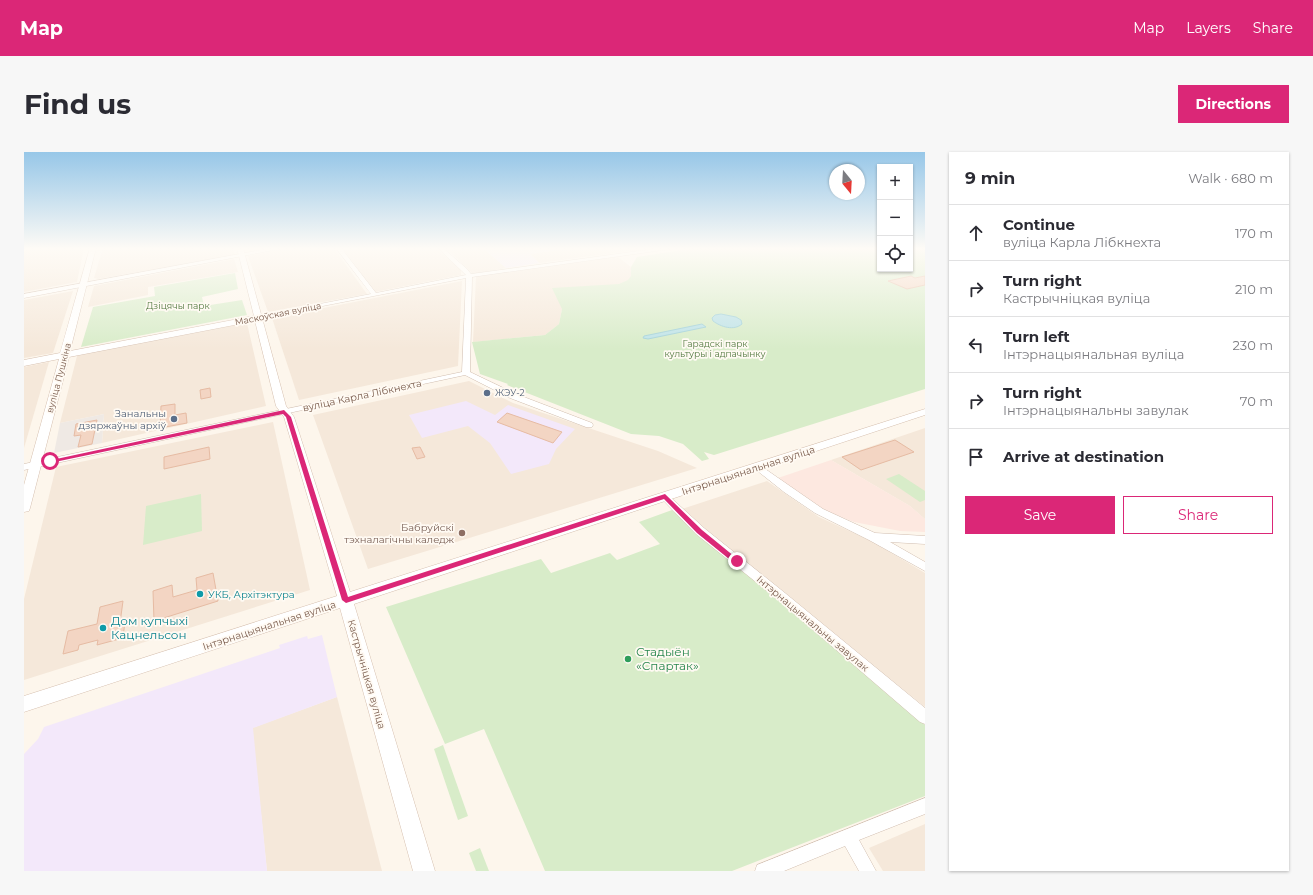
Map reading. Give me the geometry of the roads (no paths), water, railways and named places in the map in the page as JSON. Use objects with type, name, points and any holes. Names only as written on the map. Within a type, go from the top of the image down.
[{"type":"main road","name":"вуліца Пушкіна","points":[[24,508],[85,282]]},
{"type":"main road","name":"Кастрычніцкая вуліца","points":[[248,282],[281,406],[289,417],[346,600],[424,871]]},
{"type":"main road","name":"Маскоўская вуліца","points":[[24,363],[258,318]]},
{"type":"main road","name":"Інтэрнацыянальная вуліца","points":[[24,704],[925,412]]},
{"type":"street","points":[[24,296],[100,282]]},
{"type":"street","points":[[364,282],[375,295]]},
{"type":"street","name":"Маскоўская вуліца","points":[[258,318],[442,282]]},
{"type":"street","points":[[469,282],[466,373],[513,396],[589,425]]},
{"type":"street","name":"вуліца Карла Лібкнехта","points":[[24,467],[466,373]]},
{"type":"street","points":[[758,467],[787,490],[820,511],[873,537],[925,567]]},
{"type":"street","name":"Інтэрнацыянальны завулак","points":[[665,496],[700,532],[781,596],[925,717]]},
{"type":"street","points":[[873,537],[925,540]]},
{"type":"street","points":[[901,554],[904,539]]},
{"type":"street","points":[[763,871],[925,806]]},
{"type":"street","points":[[848,836],[868,871]]},
{"type":"water","points":[[721,314],[736,317],[741,320],[742,324],[731,328],[713,321],[712,318],[715,315]]},
{"type":"water","points":[[702,324],[706,327],[648,339],[643,338],[644,336]]},
{"type":"place","name":"ЖЭУ-2","points":[[487,393]]},
{"type":"place","name":"Занальны дзяржаўны архіў","points":[[174,419]]},
{"type":"place","name":"Бабруйскі тэхналагічны каледж","points":[[462,533]]},
{"type":"place","name":"УКБ, Архітэктура","points":[[200,594]]},
{"type":"place","name":"Дом купчыхі Кацнельсон","points":[[103,628]]},
{"type":"place","name":"Стадыён «Спартак»","points":[[628,659]]},
{"type":"park label","name":"Дзіцячы парк","points":[[178,306]]},
{"type":"park label","name":"Гарадскі парк культуры і адпачынку","points":[[715,350]]}]
